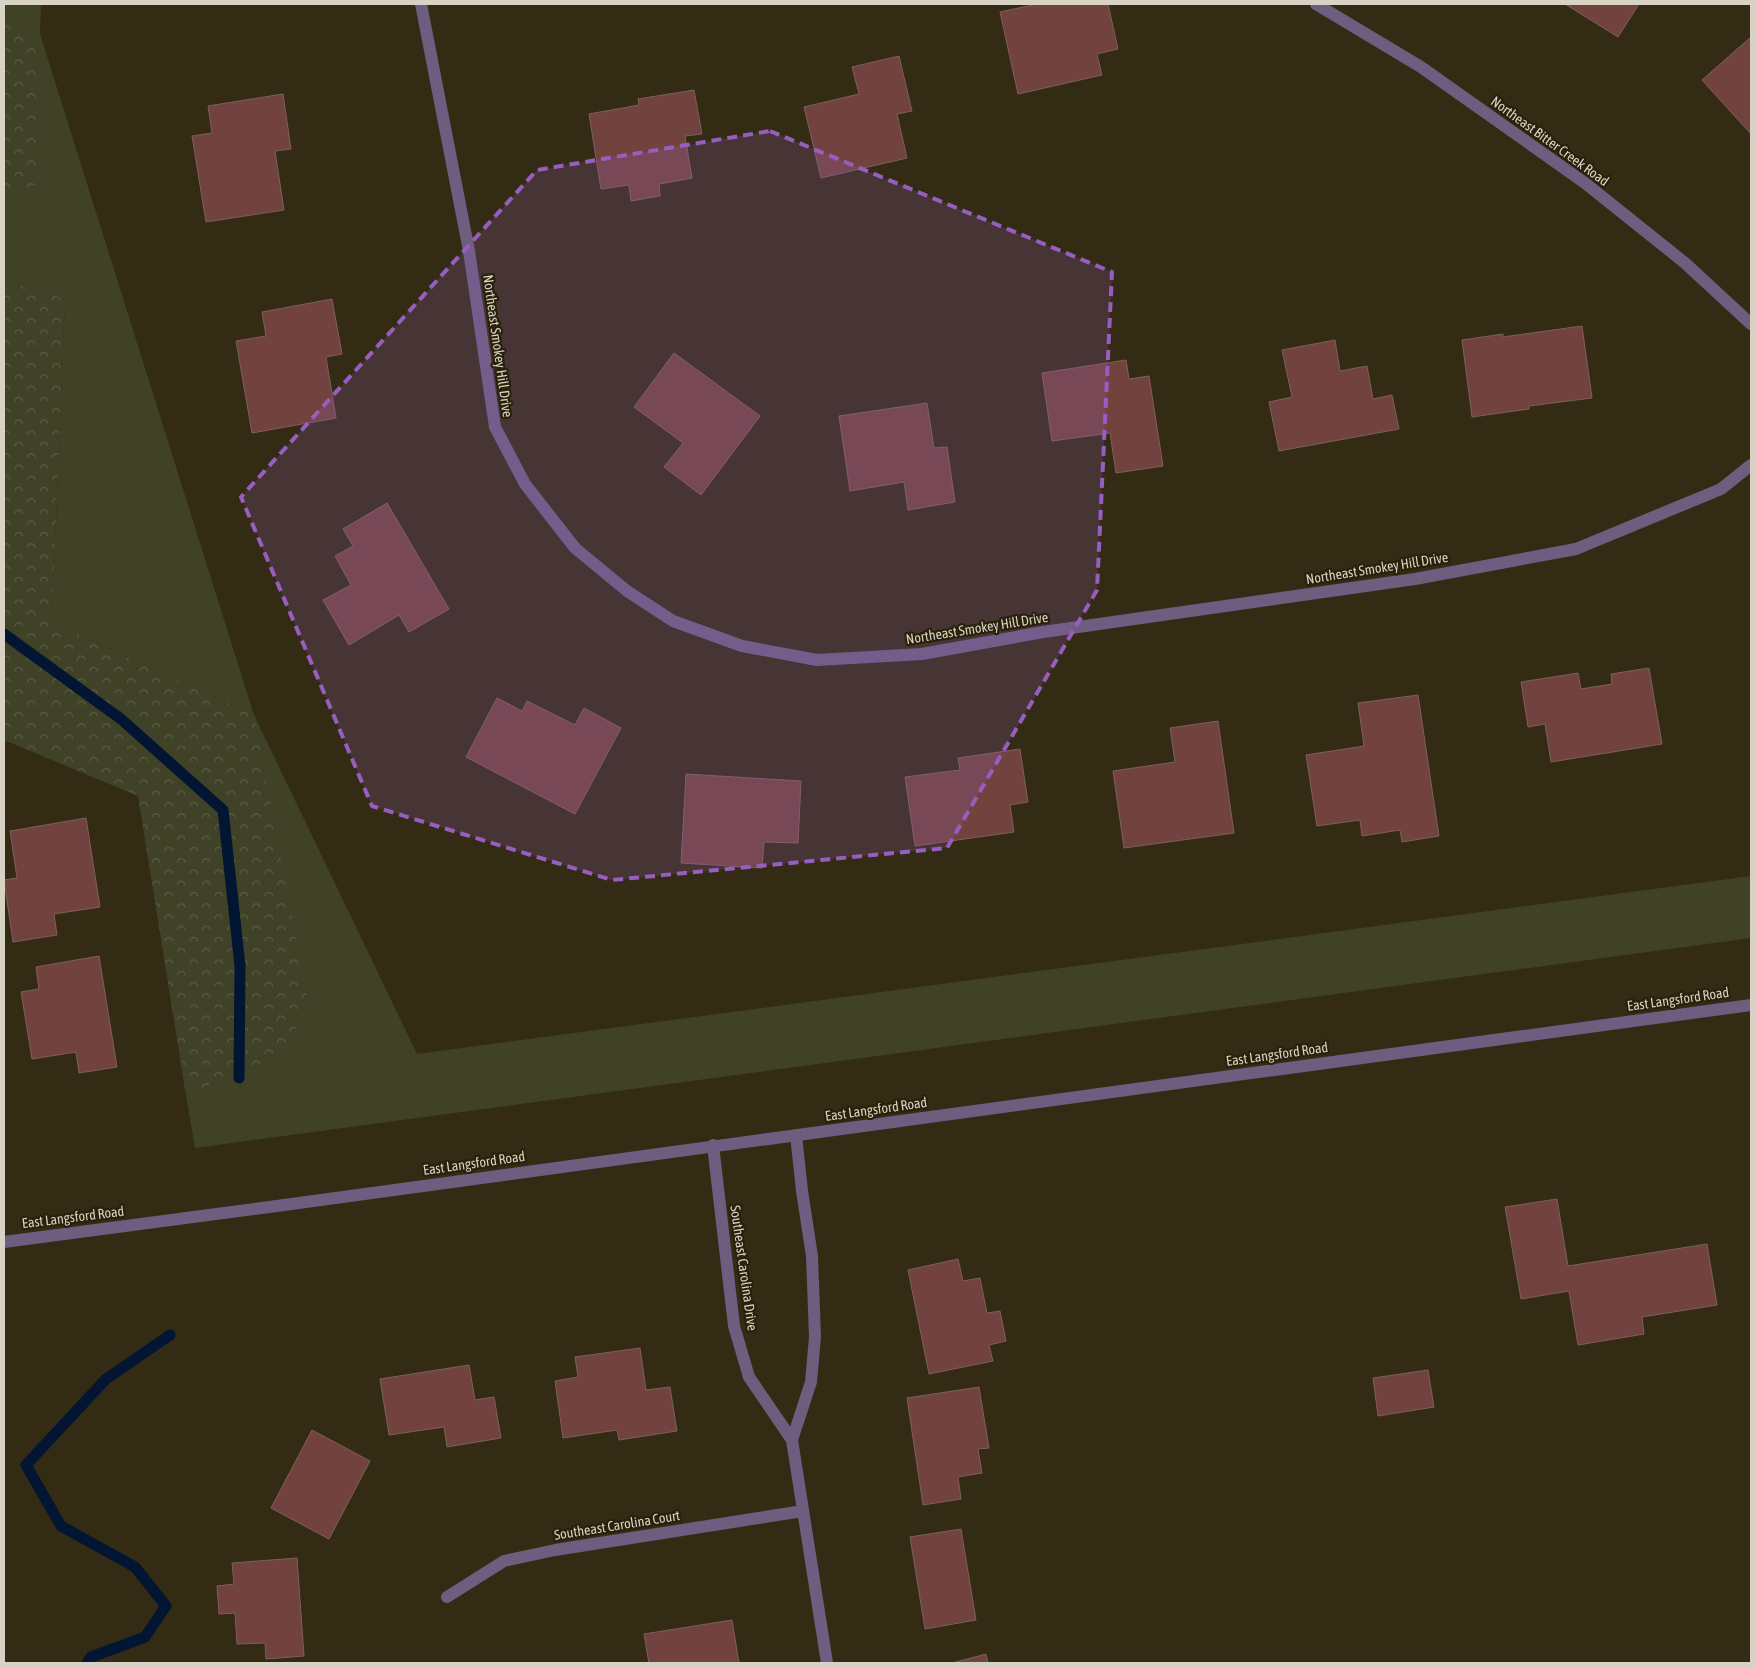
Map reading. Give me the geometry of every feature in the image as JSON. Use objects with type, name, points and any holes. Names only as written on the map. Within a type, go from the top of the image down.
[{"type":"street","name":"Northeast Smokey Hill Drive","points":[[421,4],[469,251],[494,427],[525,484],[575,548],[627,590],[673,621],[742,646],[817,660],[922,654],[1052,631],[1415,579],[1576,549],[1721,490],[1751,465]]},
{"type":"street","name":"Northeast Bitter Creek Road","points":[[1316,4],[1421,67],[1585,183],[1686,263],[1751,324]]},
{"type":"street","name":"East Langsford Road","points":[[4,1242],[1751,1005]]},
{"type":"street","name":"Southeast Carolina Drive","points":[[792,1440],[811,1382],[815,1337],[812,1256],[796,1135]]},
{"type":"street","name":"Southeast Carolina Drive","points":[[713,1145],[734,1326],[749,1377],[792,1440],[827,1663]]},
{"type":"street","name":"Southeast Carolina Court","points":[[447,1597],[504,1561],[555,1550],[803,1511]]},
{"type":"highlighted area","points":[[770,131],[1112,272],[1097,590],[947,848],[612,880],[372,806],[241,497],[537,170]]},
{"type":"green space","points":[[4,4],[41,4],[40,34],[4,22]]},
{"type":"green space","points":[[4,22],[40,34],[40,184],[4,196]]},
{"type":"green space","points":[[40,34],[254,715],[52,622],[65,300],[28,283],[4,294],[4,196],[40,184]]},
{"type":"green space","points":[[28,283],[65,300],[52,622],[254,715],[309,1009],[275,1058],[186,1095],[138,796],[4,740],[4,294]]},
{"type":"green space","points":[[254,715],[417,1054],[1751,876],[1751,938],[195,1148],[186,1095],[275,1058]]},
{"type":"building","points":[[1037,4],[1108,4],[1118,49],[1097,54],[1102,75],[1018,94],[1000,12]]},
{"type":"building","points":[[1565,4],[1639,4],[1618,37]]},
{"type":"building","points":[[1751,37],[1751,134],[1702,80]]},
{"type":"building","points":[[899,56],[912,111],[897,114],[907,158],[821,178],[804,107],[859,94],[852,67]]},
{"type":"building","points":[[694,90],[702,134],[685,136],[692,178],[659,184],[660,196],[631,201],[629,185],[601,189],[589,114],[639,105],[638,99]]},
{"type":"building","points":[[283,94],[291,149],[275,151],[284,210],[206,222],[192,136],[212,133],[208,106]]},
{"type":"building","points":[[332,299],[342,354],[326,357],[336,418],[252,433],[236,341],[266,336],[262,312]]},
{"type":"building","points":[[1582,326],[1592,398],[1529,406],[1529,409],[1472,417],[1462,340],[1503,334],[1503,337]]},
{"type":"building","points":[[1335,340],[1340,371],[1367,366],[1373,399],[1392,395],[1399,429],[1279,451],[1269,402],[1292,397],[1282,350]]},
{"type":"building","points":[[674,353],[760,416],[701,495],[664,467],[683,443],[634,407]]},
{"type":"building","points":[[1126,360],[1129,379],[1149,376],[1163,466],[1116,473],[1110,433],[1052,441],[1042,373]]},
{"type":"building","points":[[927,403],[934,448],[947,447],[955,502],[908,510],[904,482],[850,491],[839,416]]},
{"type":"building","points":[[387,503],[449,609],[409,632],[399,615],[349,645],[323,600],[351,585],[335,556],[353,546],[343,529]]},
{"type":"building","points":[[1649,668],[1662,744],[1551,762],[1545,724],[1528,727],[1521,682],[1578,673],[1581,689],[1612,684],[1611,674]]},
{"type":"building","points":[[1418,695],[1439,836],[1402,842],[1400,830],[1362,836],[1360,820],[1317,826],[1306,755],[1364,746],[1358,703]]},
{"type":"building","points":[[497,698],[522,711],[527,701],[575,725],[584,708],[621,728],[575,814],[466,757]]},
{"type":"building","points":[[1218,721],[1234,833],[1124,848],[1113,771],[1175,762],[1170,728]]},
{"type":"building","points":[[1020,749],[1028,802],[1010,805],[1014,832],[915,846],[905,777],[960,770],[958,758]]},
{"type":"building","points":[[686,774],[801,781],[798,843],[764,842],[762,868],[681,863]]},
{"type":"building","points":[[86,818],[100,907],[54,914],[57,935],[13,942],[4,880],[17,878],[10,831]]},
{"type":"building","points":[[99,956],[117,1067],[79,1073],[76,1052],[32,1059],[21,992],[39,989],[36,967]]},
{"type":"building","points":[[1557,1199],[1568,1266],[1707,1244],[1717,1305],[1642,1317],[1644,1334],[1578,1345],[1569,1291],[1521,1299],[1505,1207]]},
{"type":"building","points":[[958,1259],[963,1281],[980,1278],[987,1313],[1000,1311],[1006,1341],[989,1345],[993,1361],[929,1374],[908,1270]]},
{"type":"building","points":[[640,1348],[646,1390],[670,1387],[677,1431],[619,1440],[617,1430],[563,1438],[555,1381],[578,1377],[575,1357]]},
{"type":"building","points":[[469,1365],[475,1400],[494,1397],[501,1438],[447,1447],[444,1427],[389,1435],[380,1379]]},
{"type":"building","points":[[1428,1370],[1434,1407],[1378,1416],[1373,1378]]},
{"type":"building","points":[[979,1387],[989,1448],[978,1449],[982,1473],[958,1477],[961,1499],[923,1505],[907,1398]]},
{"type":"building","points":[[312,1430],[370,1461],[329,1539],[271,1508]]},
{"type":"building","points":[[961,1529],[976,1620],[925,1629],[910,1537]]},
{"type":"building","points":[[297,1558],[304,1656],[266,1659],[265,1643],[237,1644],[235,1613],[219,1614],[217,1586],[234,1584],[232,1563]]},
{"type":"building","points":[[732,1620],[739,1663],[649,1663],[644,1634]]},
{"type":"building","points":[[986,1654],[988,1663],[952,1663]]},
{"type":"waterway","points":[[4,634],[121,719],[223,810],[240,966],[239,1078]]},
{"type":"waterway","points":[[87,1663],[91,1657],[145,1637],[166,1606],[135,1567],[61,1526],[26,1465],[106,1379],[170,1335]]}]
